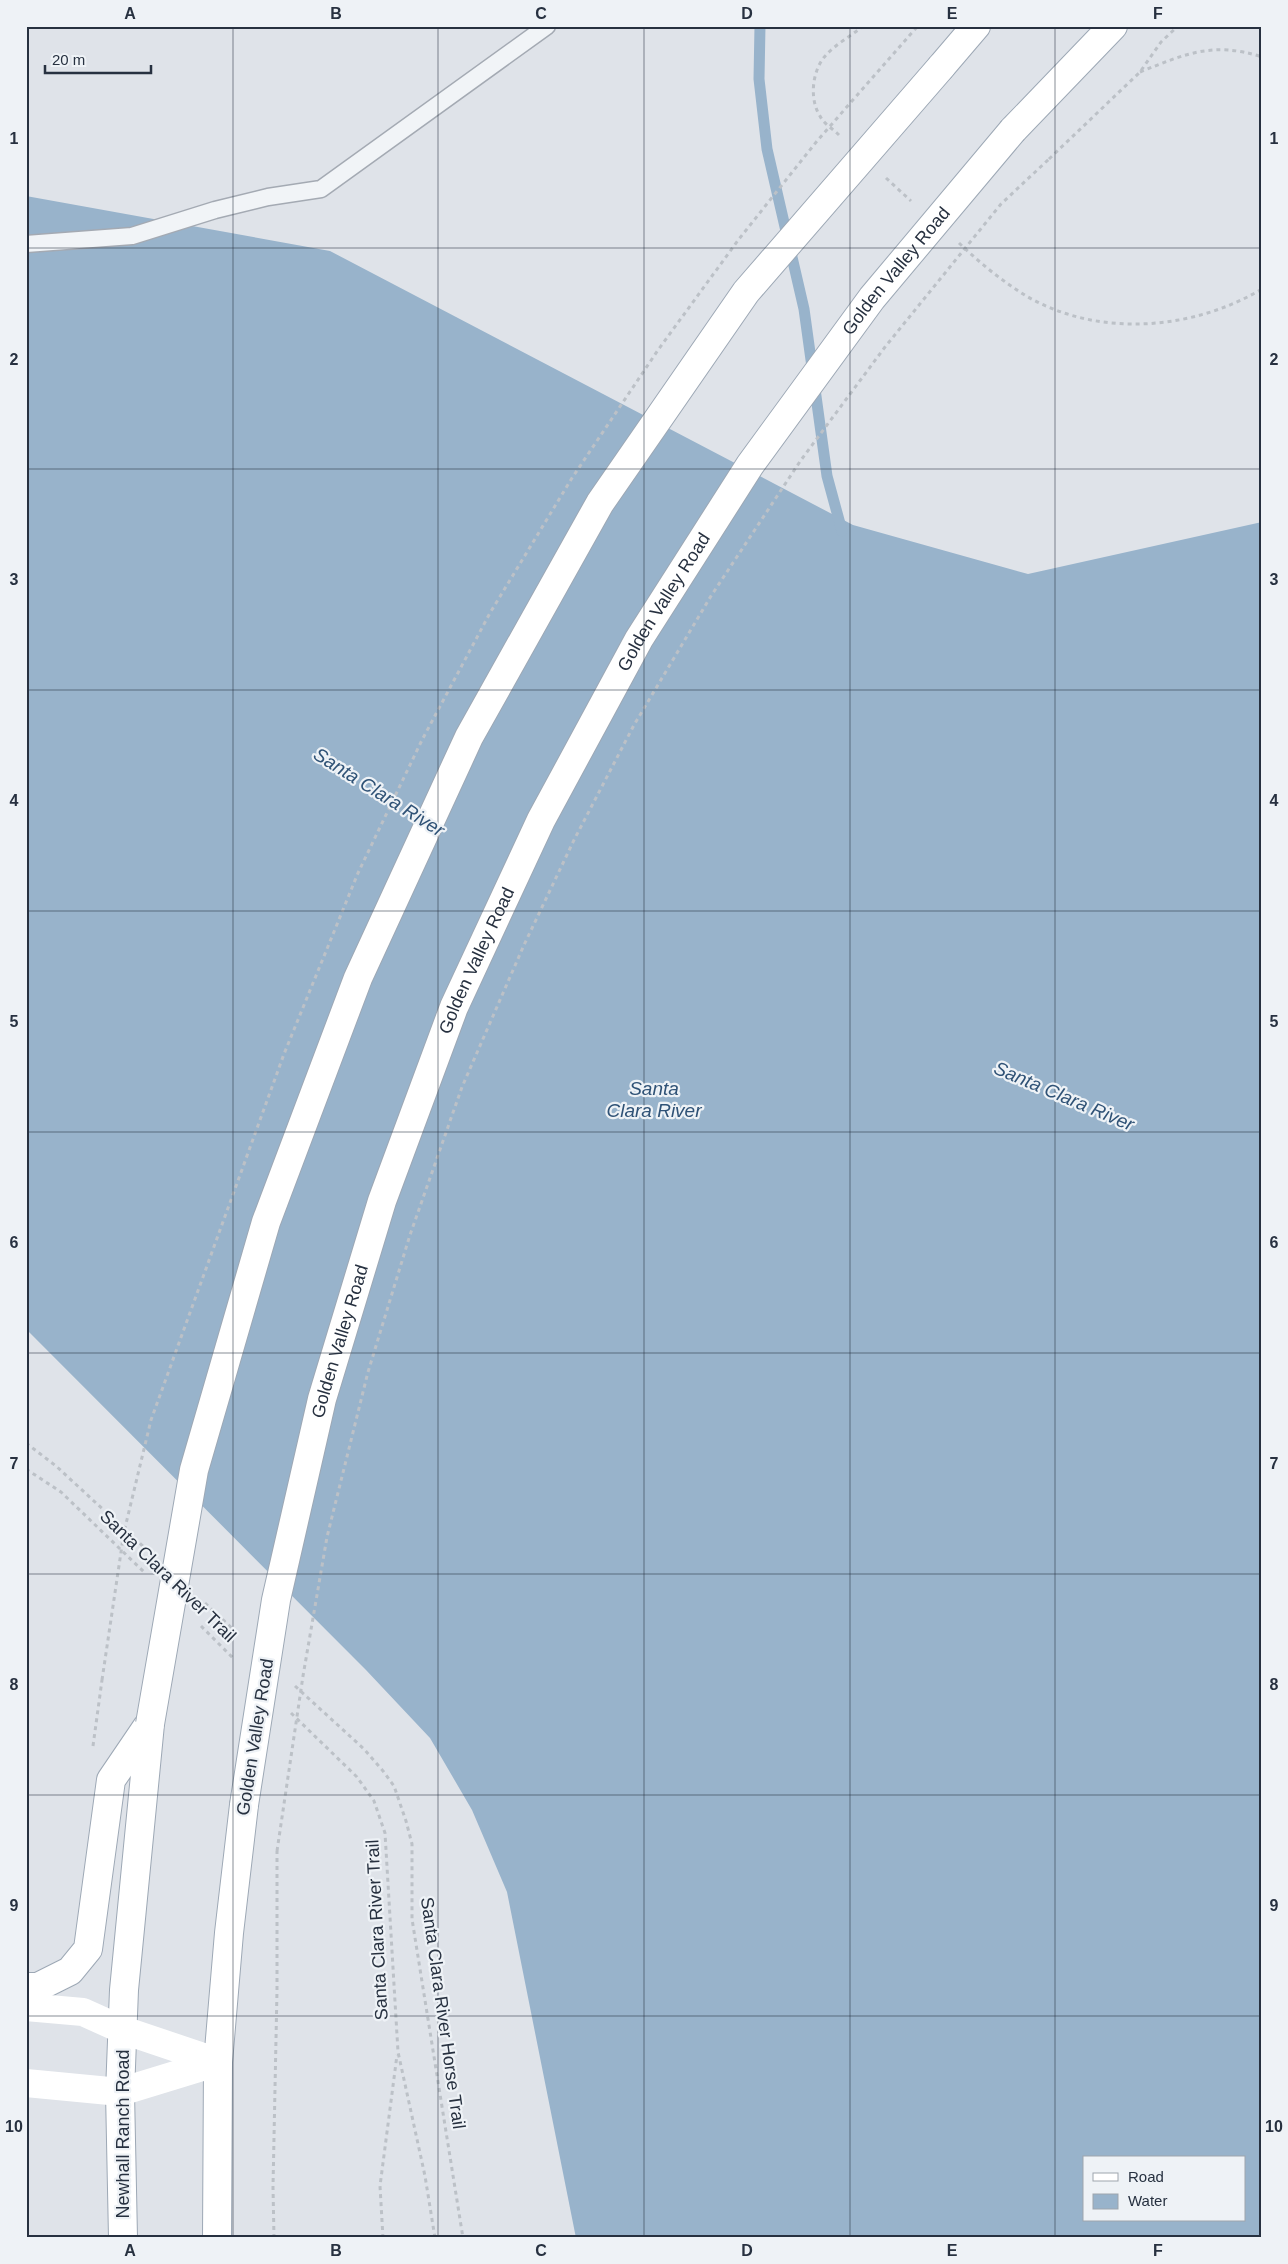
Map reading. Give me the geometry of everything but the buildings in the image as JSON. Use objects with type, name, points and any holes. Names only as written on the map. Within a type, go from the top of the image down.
[{"type":"main road","points":[[123,2030],[137,1844],[150,1724],[194,1470],[266,1222],[358,978],[469,737],[600,503],[746,292],[976,26]]},
{"type":"main road","name":"Golden Valley Road","points":[[218,2062],[229,1933],[244,1804],[276,1600],[322,1399],[385,1192],[454,1008],[540,820],[639,639],[750,465],[872,298],[1013,130],[1113,26]]},
{"type":"main road","points":[[26,1987],[38,1987],[70,1971],[88,1949],[111,1780],[150,1724]]},
{"type":"main road","points":[[26,2008],[83,2012],[123,2030],[218,2062]]},
{"type":"main road","name":"Newhall Ranch Road","points":[[123,2030],[120,2092],[123,2238]]},
{"type":"main road","points":[[26,2083],[120,2092],[218,2062]]},
{"type":"main road","points":[[217,2238],[218,2062]]},
{"type":"lane","points":[[26,244],[132,236],[268,196],[321,189],[547,26]]},
{"type":"path","points":[[842,138],[821,118],[815,106],[813,87],[817,69],[826,55],[863,26]]},
{"type":"path","points":[[909,36],[918,26]]},
{"type":"path","points":[[274,2238],[277,1851],[303,1676],[327,1537],[368,1372],[410,1235],[462,1087],[524,945],[574,840],[634,725],[711,596],[796,468],[885,347],[1001,204],[1140,72],[1161,42],[1178,26]]},
{"type":"path","points":[[1140,72],[1181,56],[1211,49],[1243,51],[1262,57]]},
{"type":"path","points":[[886,177],[914,203]]},
{"type":"path","points":[[958,242],[986,268],[1030,297],[1072,315],[1115,323],[1155,325],[1197,317],[1246,299],[1262,289]]},
{"type":"path","points":[[26,1443],[56,1466],[151,1554]]},
{"type":"path","name":"Santa Clara River Trail","points":[[26,1469],[61,1492],[146,1573]]},
{"type":"path","points":[[202,1601],[239,1635]]},
{"type":"path","name":"Santa Clara River Trail","points":[[195,1621],[237,1662]]},
{"type":"path","name":"Santa Clara River Horse Trail","points":[[291,1682],[364,1749],[383,1771],[394,1786],[404,1815],[412,1844],[412,1919],[463,2238]]},
{"type":"path","name":"Santa Clara River Trail","points":[[286,1709],[357,1777],[374,1801],[386,1833],[398,2052],[425,2176],[435,2238]]},
{"type":"path","points":[[383,2238],[380,2186],[398,2052]]},
{"type":"water","name":"Santa Clara River","points":[[26,196],[330,251],[853,525],[1028,574],[1262,522],[1262,2238],[576,2238],[507,1892],[472,1810],[430,1738],[366,1670],[26,1329]]},
{"type":"waterway","points":[[760,26],[759,79],[767,149],[804,309],[827,476],[842,531]]}]
